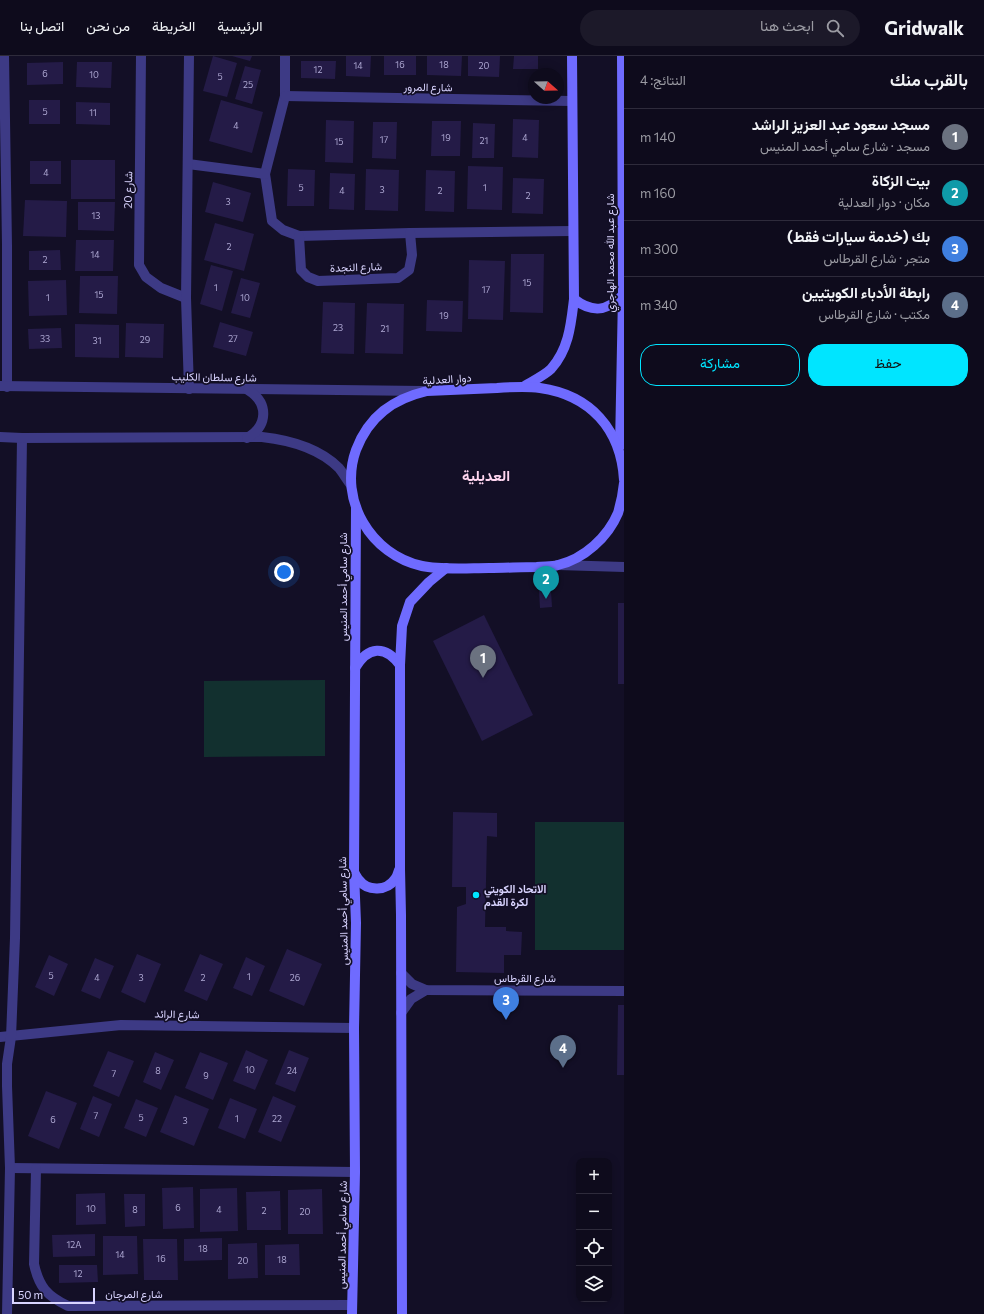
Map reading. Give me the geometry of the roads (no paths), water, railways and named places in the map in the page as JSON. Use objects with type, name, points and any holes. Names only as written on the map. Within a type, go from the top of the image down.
[{"type":"main road","points":[[523,387],[551,369],[565,348],[571,328],[574,299],[572,231],[572,56]]},
{"type":"main road","name":"شارع عبد الله محمد الهاجري","points":[[620,450],[623,295],[622,56]]},
{"type":"main road","points":[[574,299],[583,306],[594,309],[605,308],[615,303],[623,295]]},
{"type":"main road","name":"دوار العدلية","points":[[624,480],[624,467],[620,450],[614,436],[595,412],[583,403],[555,391],[523,387],[427,391],[413,394],[393,404],[376,418],[366,429],[359,442],[354,456],[351,485],[356,508],[366,529],[381,546],[401,559],[423,567],[514,568],[558,565],[573,560],[587,552],[599,541],[617,514],[622,498],[624,483]]},
{"type":"main road","name":"شارع سامي أحمد المنيس","points":[[352,1309],[355,1172],[354,1028],[356,922],[354,872],[356,508]]},
{"type":"main road","points":[[402,1314],[400,665],[402,626],[410,602],[429,582],[446,568]]},
{"type":"main road","points":[[355,668],[361,658],[371,652],[382,651],[393,656],[400,665]]},
{"type":"main road","points":[[354,872],[359,881],[363,884],[368,887],[378,889],[388,886],[396,879],[400,869]]},
{"type":"street","points":[[3,387],[4,56]]},
{"type":"street","name":"شارع 20","points":[[141,56],[139,265],[146,277],[161,288],[186,298]]},
{"type":"street","points":[[189,56],[186,298],[189,389]]},
{"type":"street","points":[[285,56],[285,96],[265,174],[272,221],[283,230],[299,236],[410,232],[572,231]]},
{"type":"street","name":"شارع المرور","points":[[285,96],[571,101]]},
{"type":"street","points":[[188,164],[265,174]]},
{"type":"street","name":"شارع النجدة","points":[[299,236],[301,270],[308,277],[318,281],[398,278],[409,270],[412,255],[410,232]]},
{"type":"street","name":"شارع سلطان الكليب","points":[[3,387],[427,391]]},
{"type":"street","points":[[247,438],[254,434],[259,428],[264,414],[263,407],[259,400],[248,390]]},
{"type":"street","points":[[0,437],[277,439],[311,449],[339,468],[351,485]]},
{"type":"street","points":[[7,1314],[10,1168],[6,1092],[7,1064],[11,1037],[15,938],[22,438]]},
{"type":"street","points":[[558,565],[624,567]]},
{"type":"street","name":"شارع القرطاس","points":[[401,973],[412,984],[426,990],[624,991]]},
{"type":"street","points":[[401,1012],[411,999],[426,990]]},
{"type":"street","name":"شارع الرائد","points":[[0,1037],[121,1025],[354,1028]]},
{"type":"street","points":[[10,1168],[355,1172]]},
{"type":"street","name":"شارع المرجان","points":[[36,1169],[34,1264],[37,1276],[44,1290],[58,1301],[68,1306],[352,1309]]},
{"type":"place","name":"بيت الزكاة","points":[[546,599]]},
{"type":"place","name":"مسجد سعود عبد العزيز الراشد","points":[[483,678]]},
{"type":"place","name":"الاتحاد الكويتي لكرة القدم","points":[[476,895]]},
{"type":"place","name":"بك (خدمة سيارات فقط)","points":[[506,1020]]},
{"type":"place","name":"رابطة الأدباء الكويتيين","points":[[563,1068]]},
{"type":"district","name":"العديلية","points":[[486,476]]}]
